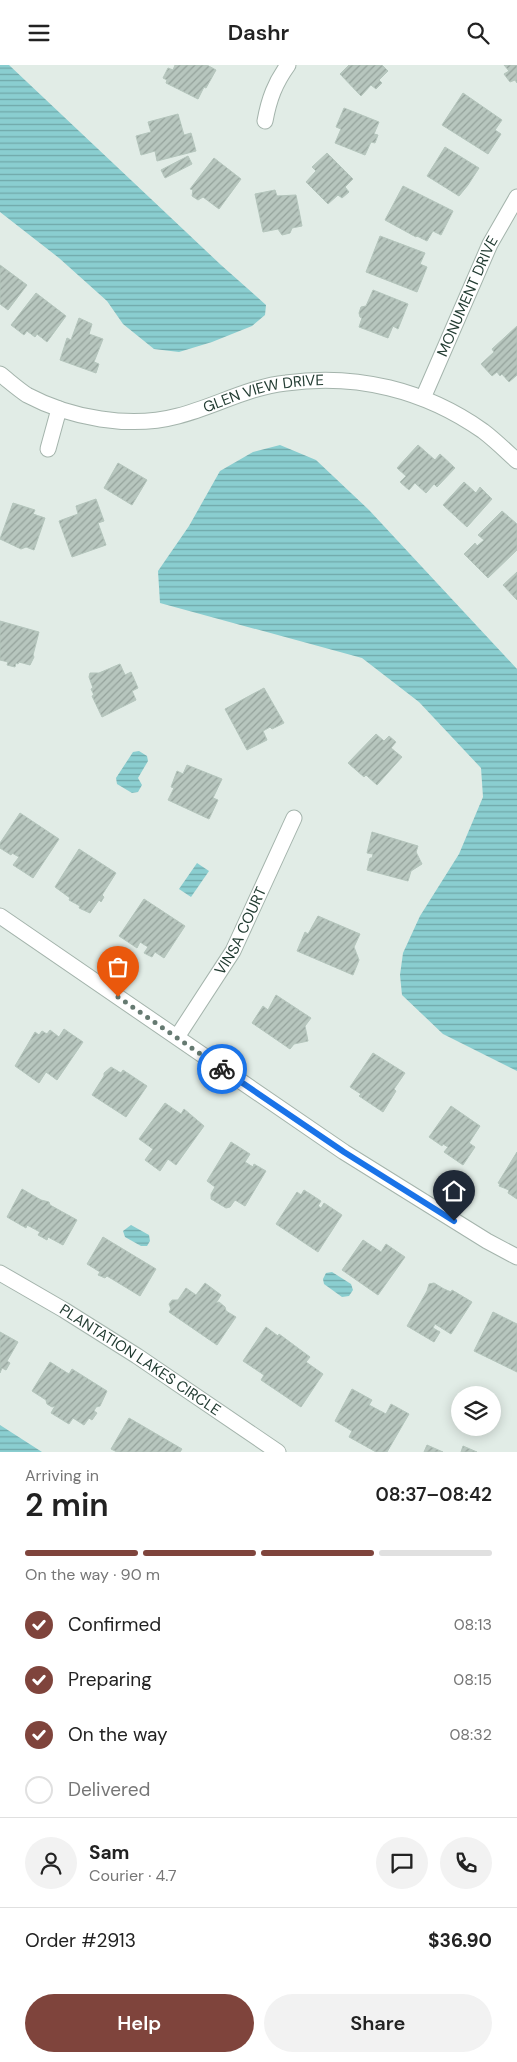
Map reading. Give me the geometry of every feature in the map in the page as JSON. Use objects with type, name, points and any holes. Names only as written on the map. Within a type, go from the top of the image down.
[{"type":"street","points":[[265,121],[269,99],[288,65]]},
{"type":"street","name":"MONUMENT DRIVE","points":[[422,398],[490,244],[517,197]]},
{"type":"street","name":"GLEN VIEW DRIVE","points":[[0,374],[26,394],[59,409],[97,418],[131,421],[165,419],[178,416],[225,399],[284,383],[325,380],[365,382],[396,388],[452,411],[483,432],[517,461]]},
{"type":"street","points":[[48,449],[59,409]]},
{"type":"street","name":"VINSA COURT","points":[[177,1037],[233,951],[294,818]]},
{"type":"street","points":[[0,916],[344,1152],[494,1245],[517,1257]]},
{"type":"street","name":"PLANTATION LAKES CIRCLE","points":[[0,1273],[138,1356],[278,1452]]},
{"type":"water","points":[[0,65],[9,65],[266,305],[265,315],[252,326],[212,342],[179,352],[154,349],[123,324],[107,301],[59,258],[0,212]]},
{"type":"water","points":[[280,445],[316,460],[369,510],[517,669],[517,1071],[443,1034],[402,995],[400,975],[403,953],[420,916],[459,854],[483,797],[481,768],[419,702],[362,658],[160,603],[158,571],[189,526],[220,471],[253,452]]},
{"type":"water","points":[[139,751],[147,756],[148,761],[138,778],[142,785],[138,792],[132,793],[117,784],[116,778],[133,752]]},
{"type":"water","points":[[197,863],[209,871],[191,897],[179,889]]},
{"type":"water","points":[[131,1225],[149,1235],[150,1241],[147,1246],[141,1246],[125,1237],[123,1231]]},
{"type":"water","points":[[332,1272],[351,1284],[353,1290],[349,1296],[342,1297],[324,1284],[323,1279],[326,1273]]},
{"type":"water","points":[[0,1425],[42,1452],[0,1452]]},
{"type":"building","points":[[175,65],[207,65],[216,70],[198,99],[166,83],[167,80],[163,78],[168,68],[173,70]]},
{"type":"building","points":[[349,65],[382,65],[388,71],[379,80],[382,83],[376,89],[371,85],[361,96],[340,74]]},
{"type":"building","points":[[504,65],[517,65],[517,83],[515,80],[510,82],[504,74],[509,71]]},
{"type":"building","points":[[463,93],[502,120],[495,130],[501,134],[488,154],[442,125]]},
{"type":"building","points":[[344,108],[379,122],[374,134],[378,135],[375,143],[371,142],[365,155],[335,143],[341,129],[336,127]]},
{"type":"building","points":[[178,114],[184,135],[191,133],[196,151],[157,161],[155,151],[141,155],[136,136],[151,132],[148,122]]},
{"type":"building","points":[[445,147],[479,168],[459,196],[427,176]]},
{"type":"building","points":[[327,153],[353,179],[345,187],[349,192],[342,198],[338,195],[328,204],[306,182],[316,171],[312,167]]},
{"type":"building","points":[[188,156],[192,164],[165,178],[161,170]]},
{"type":"building","points":[[214,158],[241,179],[219,209],[203,197],[198,200],[192,196],[193,190],[190,189]]},
{"type":"building","points":[[403,186],[453,211],[441,235],[433,231],[427,241],[385,220]]},
{"type":"building","points":[[275,190],[277,196],[296,195],[302,226],[292,228],[290,233],[282,235],[278,229],[263,232],[255,194]]},
{"type":"building","points":[[380,236],[425,253],[420,264],[427,267],[417,292],[366,272]]},
{"type":"building","points":[[0,265],[27,285],[8,310],[0,304]]},
{"type":"building","points":[[373,290],[408,304],[398,329],[393,326],[388,338],[359,327],[362,318],[359,313],[361,307],[366,306]]},
{"type":"building","points":[[36,293],[66,316],[47,342],[37,334],[35,337],[27,331],[24,335],[11,325]]},
{"type":"building","points":[[79,318],[92,324],[89,334],[103,339],[94,362],[99,364],[96,373],[60,360],[67,338],[71,340]]},
{"type":"building","points":[[517,326],[517,375],[509,382],[502,374],[500,376],[497,372],[492,376],[481,364],[494,352],[492,349]]},
{"type":"building","points":[[418,445],[435,460],[440,454],[455,468],[437,487],[434,484],[426,493],[415,483],[409,490],[400,482],[406,476],[397,468]]},
{"type":"building","points":[[118,463],[147,480],[132,505],[104,488]]},
{"type":"building","points":[[464,482],[476,493],[480,487],[492,499],[467,527],[443,505]]},
{"type":"building","points":[[96,499],[104,521],[98,523],[106,545],[72,557],[59,521],[78,514],[76,506]]},
{"type":"building","points":[[13,503],[35,510],[33,514],[45,518],[34,550],[26,547],[21,549],[0,539]]},
{"type":"building","points":[[502,511],[517,524],[517,550],[488,578],[464,554],[475,543],[477,546],[484,540],[478,535]]},
{"type":"building","points":[[517,572],[517,600],[503,585]]},
{"type":"building","points":[[0,621],[39,632],[34,657],[30,665],[19,662],[18,664],[16,663],[15,667],[7,665],[8,662],[0,660]]},
{"type":"building","points":[[120,664],[125,675],[131,672],[138,688],[132,691],[136,700],[102,717],[92,696],[94,695],[91,689],[93,688],[89,677],[90,673],[99,673]]},
{"type":"building","points":[[264,688],[284,723],[263,731],[267,740],[247,750],[225,709]]},
{"type":"building","points":[[376,734],[384,741],[389,736],[396,742],[391,748],[402,757],[377,785],[348,763]]},
{"type":"building","points":[[187,765],[222,779],[213,798],[218,800],[209,819],[168,800],[174,788],[171,787],[177,771],[183,774]]},
{"type":"building","points":[[20,813],[59,839],[33,878],[13,865],[19,857],[12,853],[11,855],[0,848],[0,843]]},
{"type":"building","points":[[372,832],[418,846],[416,852],[422,864],[411,871],[408,881],[367,870],[373,854],[367,853]]},
{"type":"building","points":[[79,849],[116,873],[102,895],[104,897],[101,902],[99,900],[90,913],[79,908],[80,906],[69,900],[70,898],[55,887]]},
{"type":"building","points":[[144,899],[185,926],[164,958],[155,952],[152,957],[144,953],[148,947],[140,942],[137,948],[119,936]]},
{"type":"building","points":[[318,916],[360,934],[354,947],[359,960],[353,975],[297,951],[305,932],[308,934]]},
{"type":"building","points":[[276,995],[311,1018],[305,1026],[308,1041],[294,1044],[290,1049],[252,1023],[263,1006],[268,1010]]},
{"type":"building","points":[[64,1029],[83,1042],[57,1080],[46,1072],[39,1083],[15,1066],[35,1032],[39,1035],[42,1031],[47,1034],[50,1030],[59,1037]]},
{"type":"building","points":[[373,1053],[405,1073],[394,1089],[396,1091],[383,1112],[359,1096],[361,1094],[350,1087]]},
{"type":"building","points":[[111,1067],[121,1073],[123,1070],[147,1086],[126,1117],[92,1095],[104,1073]]},
{"type":"building","points":[[165,1103],[181,1114],[184,1109],[204,1126],[176,1165],[168,1159],[160,1171],[145,1160],[153,1149],[139,1139]]},
{"type":"building","points":[[451,1106],[480,1126],[469,1143],[475,1147],[463,1165],[444,1152],[448,1147],[443,1144],[442,1146],[429,1137]]},
{"type":"building","points":[[231,1142],[250,1154],[245,1162],[253,1167],[254,1164],[266,1171],[245,1206],[235,1200],[230,1207],[226,1208],[211,1199],[211,1194],[215,1187],[207,1181]]},
{"type":"building","points":[[517,1152],[517,1199],[508,1193],[509,1190],[499,1186],[500,1184],[498,1183]]},
{"type":"building","points":[[22,1189],[41,1200],[49,1202],[50,1205],[77,1220],[63,1245],[48,1237],[47,1240],[38,1235],[40,1232],[27,1225],[26,1228],[7,1217]]},
{"type":"building","points":[[304,1190],[321,1201],[318,1206],[321,1208],[324,1203],[342,1215],[318,1252],[276,1224],[297,1192],[301,1195]]},
{"type":"building","points":[[103,1237],[156,1269],[140,1296],[107,1276],[105,1278],[98,1275],[100,1272],[87,1264]]},
{"type":"building","points":[[363,1240],[381,1252],[386,1244],[405,1257],[378,1295],[342,1270]]},
{"type":"building","points":[[205,1283],[221,1295],[216,1303],[219,1302],[225,1307],[226,1311],[236,1317],[217,1345],[169,1312],[171,1309],[169,1304],[172,1300],[178,1300],[186,1288],[196,1295]]},
{"type":"building","points":[[434,1283],[451,1292],[452,1290],[472,1302],[451,1334],[435,1324],[433,1328],[440,1332],[434,1342],[407,1326],[429,1284]]},
{"type":"building","points":[[493,1312],[517,1324],[517,1372],[474,1351]]},
{"type":"building","points":[[266,1327],[278,1336],[279,1334],[310,1357],[306,1362],[323,1374],[301,1407],[261,1380],[264,1375],[243,1361]]},
{"type":"building","points":[[0,1332],[18,1342],[7,1361],[10,1363],[6,1370],[2,1368],[0,1373]]},
{"type":"building","points":[[50,1362],[69,1374],[72,1369],[107,1391],[100,1406],[96,1407],[94,1411],[97,1413],[92,1420],[89,1418],[84,1425],[73,1418],[69,1424],[51,1413],[55,1406],[52,1407],[47,1404],[46,1400],[32,1391]]},
{"type":"building","points":[[352,1389],[372,1400],[369,1405],[386,1414],[391,1404],[409,1414],[387,1452],[376,1452],[349,1437],[352,1431],[335,1421]]},
{"type":"building","points":[[129,1418],[182,1449],[180,1452],[117,1452],[111,1449]]},
{"type":"building","points":[[427,1445],[443,1452],[424,1452]]},
{"type":"building","points":[[463,1446],[477,1452],[461,1452]]},
{"type":"way so far","points":[[118,997],[222,1069]]},
{"type":"route","points":[[222,1069],[344,1152],[454,1221]]}]
